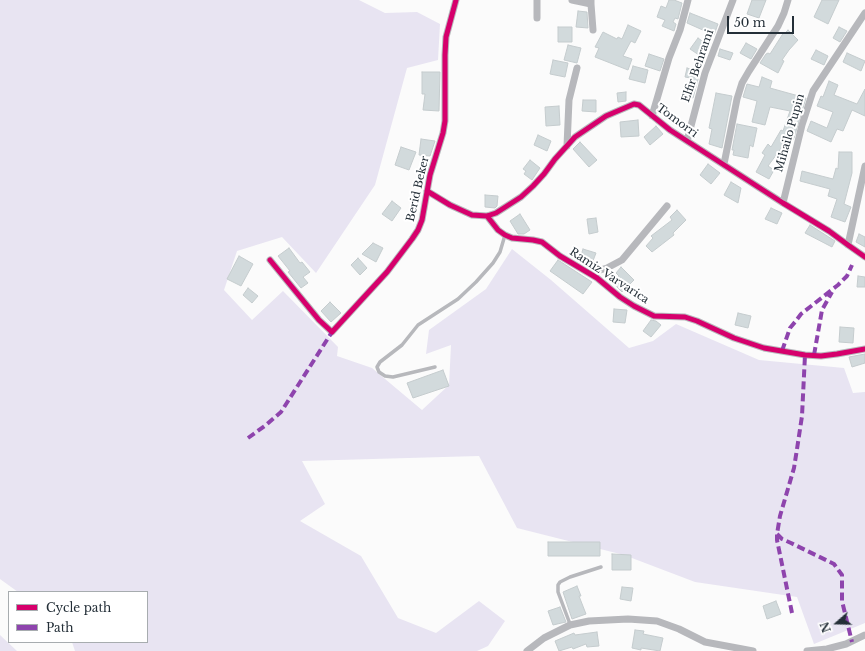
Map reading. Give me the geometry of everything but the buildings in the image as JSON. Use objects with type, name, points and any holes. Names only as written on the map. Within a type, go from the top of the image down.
[{"type":"street","name":"Berid Beker","points":[[270,260],[320,320],[332,332],[387,272],[412,239],[422,220],[434,159],[443,133],[445,121],[444,76],[446,37],[456,0]]},
{"type":"street","points":[[537,0],[537,18]]},
{"type":"street","points":[[572,0],[591,2],[593,30]]},
{"type":"street","points":[[652,116],[669,58],[680,30],[688,0]]},
{"type":"street","name":"Elfir Behrami","points":[[687,141],[703,79],[733,0]]},
{"type":"street","points":[[724,164],[742,83],[778,26],[788,0]]},
{"type":"street","name":"Mihailo Pupin","points":[[783,203],[802,125],[813,91],[865,15]]},
{"type":"street","points":[[567,146],[569,100],[577,68]]},
{"type":"street","name":"Tomorri","points":[[487,216],[506,207],[525,193],[544,174],[575,137],[606,116],[634,104],[639,105],[687,141],[829,231],[865,257]]},
{"type":"street","points":[[848,245],[865,166]]},
{"type":"street","points":[[427,191],[460,210],[472,215],[487,216],[498,230],[505,235]]},
{"type":"street","points":[[590,273],[607,268],[622,260],[667,206]]},
{"type":"street","name":"Ramiz Varvarica","points":[[505,235],[512,238],[542,242],[560,256],[590,273],[625,300],[654,316],[685,317],[734,338],[764,348],[805,355],[821,356],[865,348]]},
{"type":"street","points":[[526,651],[544,638],[570,625],[603,620],[633,619],[649,620],[679,629],[705,642],[753,651]]},
{"type":"street","points":[[807,651],[826,649],[846,644],[865,635]]},
{"type":"lane","points":[[435,367],[393,377],[385,376],[379,372],[377,367],[380,362],[402,345],[418,325],[458,299],[476,282],[493,263],[500,252],[505,235]]},
{"type":"lane","points":[[570,625],[558,592],[558,585],[560,582],[570,577],[601,567]]},
{"type":"shaded area","points":[[0,0],[359,0],[385,13],[417,12],[440,24],[438,60],[407,68],[375,185],[316,273],[282,237],[237,251],[224,290],[252,320],[283,291],[338,347],[337,356],[372,368],[422,410],[449,385],[451,345],[426,354],[429,330],[486,289],[512,249],[551,280],[629,348],[653,341],[676,324],[759,360],[844,368],[853,393],[865,392],[865,623],[814,644],[797,597],[695,582],[624,555],[517,528],[479,456],[302,461],[325,504],[300,521],[361,556],[398,618],[436,633],[479,601],[505,621],[488,646],[477,651],[75,651],[72,643],[148,643],[148,591],[17,591],[0,579]]},
{"type":"shaded area","points":[[0,635],[17,651],[0,651]]},
{"type":"marked path","points":[[782,351],[790,328],[801,314],[838,285],[847,276],[852,265]]},
{"type":"marked path","points":[[814,355],[822,310],[832,292]]},
{"type":"marked path","points":[[248,438],[281,412],[332,332]]},
{"type":"marked path","points":[[792,613],[777,534],[780,516],[794,468],[797,449],[802,416],[805,355]]},
{"type":"marked path","points":[[777,534],[782,539],[834,564],[842,575],[842,601],[852,642]]},
{"type":"cycle path","points":[[270,260],[319,320],[332,332],[387,272],[412,239],[422,220],[430,175],[443,133],[445,121],[446,37],[456,0]]},
{"type":"cycle path","points":[[427,191],[450,205],[472,215],[487,216],[496,213],[521,197],[533,186],[575,137],[606,116],[634,104],[639,105],[670,130],[829,231],[865,257]]},
{"type":"cycle path","points":[[487,216],[498,230],[505,235],[512,238],[542,242],[560,256],[597,278],[620,297],[654,316],[685,317],[734,338],[764,348],[805,355],[821,356],[865,349]]}]
